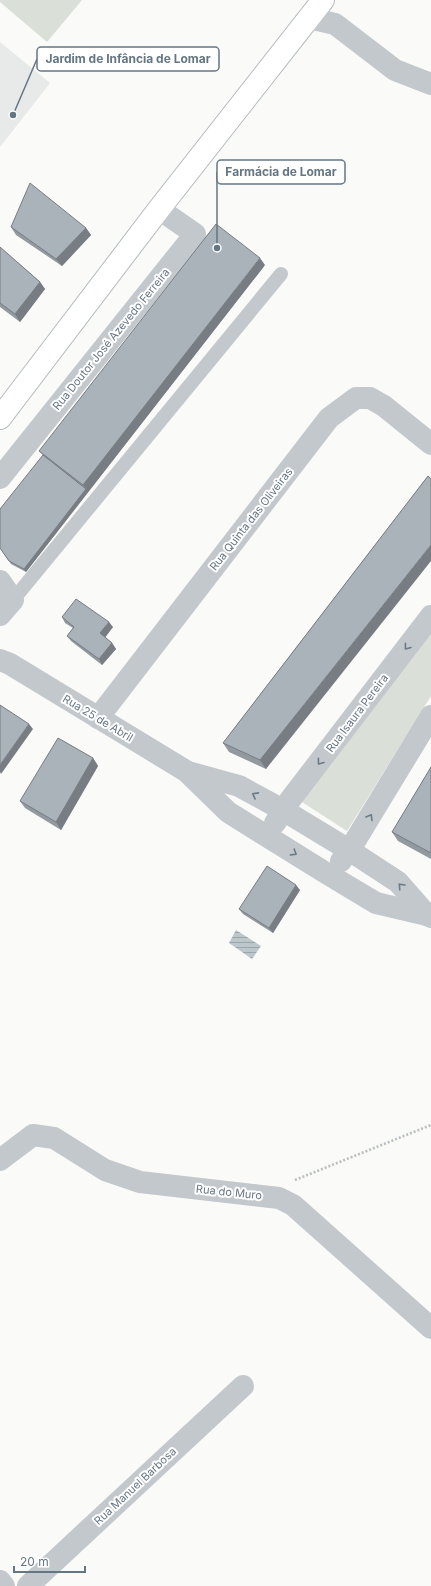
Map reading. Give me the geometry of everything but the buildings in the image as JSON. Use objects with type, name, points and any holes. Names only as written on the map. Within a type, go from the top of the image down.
[{"type":"main road","points":[[0,426],[5,412],[159,209],[323,0]]},
{"type":"street","points":[[309,18],[335,24],[395,70],[431,84]]},
{"type":"street","name":"Rua Doutor José Azevedo Ferreira","points":[[0,478],[195,234],[159,209]]},
{"type":"street","name":"Rua Quinta das Oliveiras","points":[[98,718],[328,418],[356,398],[370,398],[384,406],[431,444]]},
{"type":"street","points":[[0,581],[6,608]]},
{"type":"street","name":"Rua Isaura Pereira","points":[[283,810],[431,616]]},
{"type":"street","name":"Rua 25 de Abril","points":[[3,658],[186,771],[228,812],[326,873],[376,903],[429,916]]},
{"type":"street","points":[[326,873],[342,859],[349,850],[431,716]]},
{"type":"street","name":"Rua 25 de Abril","points":[[186,771],[239,786],[283,810],[398,882],[429,916]]},
{"type":"street","points":[[272,840],[273,827],[283,810]]},
{"type":"street","name":"Rua do Muro","points":[[0,1160],[33,1135],[54,1138],[105,1170],[140,1182],[279,1198],[293,1205],[431,1328]]},
{"type":"street","name":"Rua Manuel Barbosa","points":[[28,1586],[243,1386]]},
{"type":"street","points":[[0,1582],[4,1586]]},
{"type":"lane","points":[[6,608],[281,274]]},
{"type":"path","points":[[293,1182],[431,1125]]},
{"type":"shaded area","points":[[0,0],[82,0],[47,42],[0,2]]},
{"type":"shaded area","points":[[0,42],[50,83],[0,147]]},
{"type":"shaded area","points":[[431,632],[431,696],[347,831],[302,802]]},
{"type":"shaded area","points":[[236,930],[261,946],[252,959],[229,943]]},
{"type":"place","name":"Jardim de Infância de Lomar","points":[[13,115]]},
{"type":"place","name":"Farmácia de Lomar","points":[[217,248]]}]
